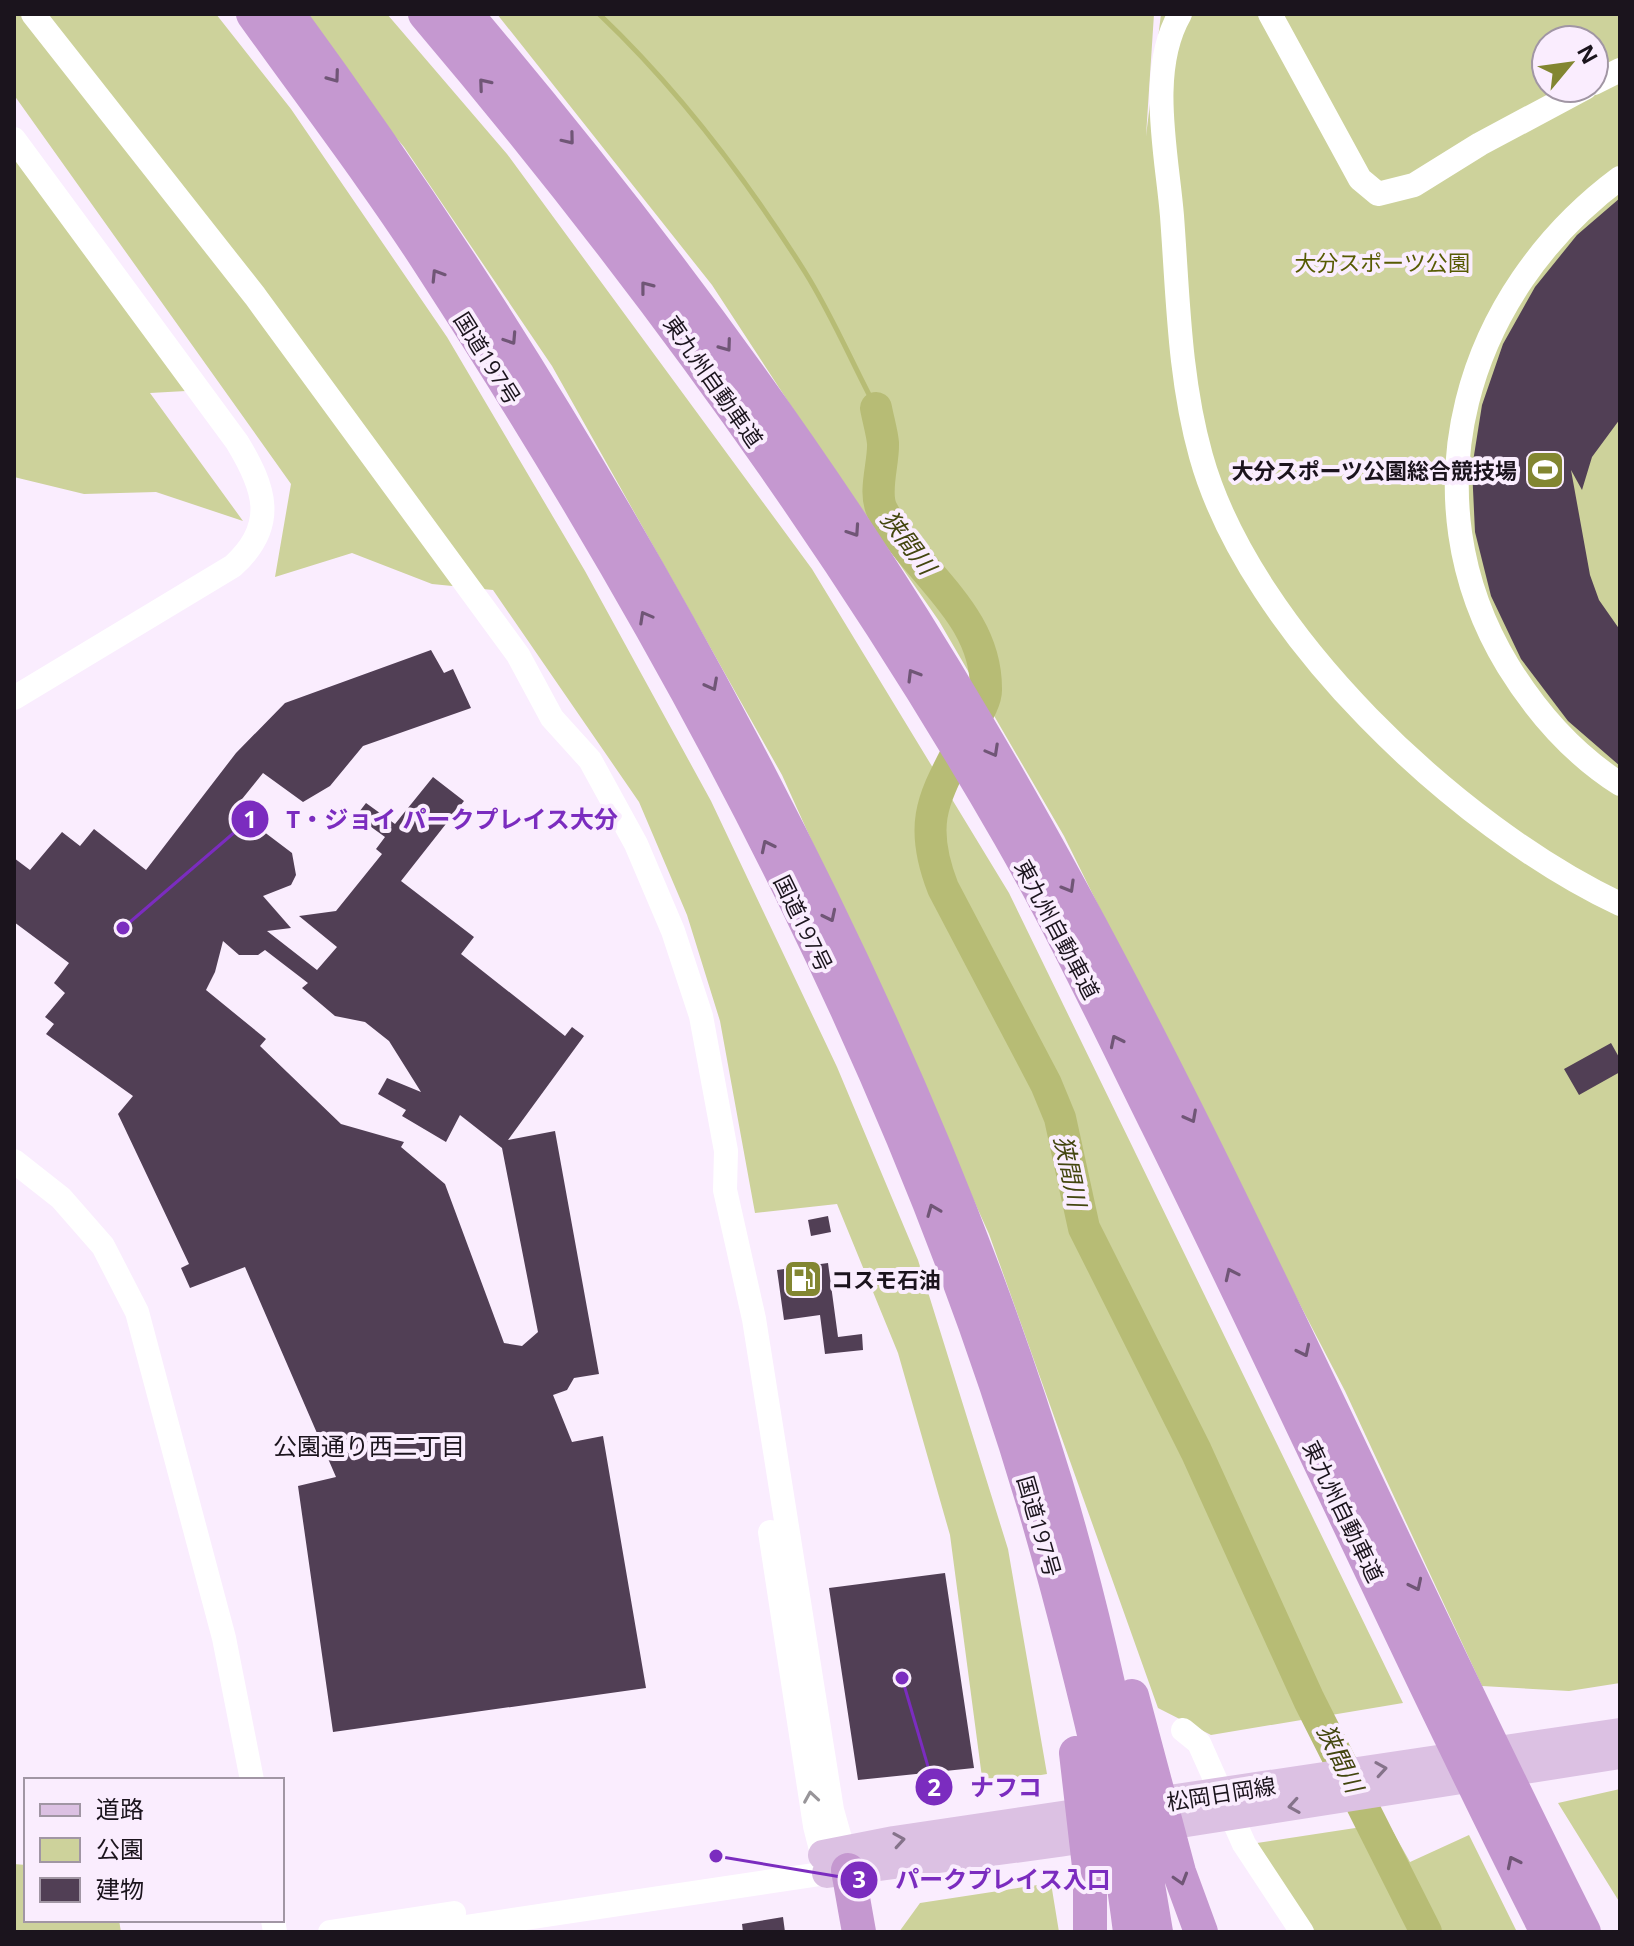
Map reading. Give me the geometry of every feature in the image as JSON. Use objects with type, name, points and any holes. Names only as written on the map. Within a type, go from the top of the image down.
[{"type":"highway","name":"国道197号","points":[[253,14],[432,266],[630,591],[764,838],[841,999],[950,1251],[1028,1481],[1094,1732],[1130,1932]]},
{"type":"highway","name":"国道197号","points":[[288,14],[368,124],[553,403],[658,582],[773,801],[918,1106],[979,1255],[1056,1485],[1116,1716],[1156,1932]]},
{"type":"highway","name":"東九州自動車道","points":[[425,14],[569,187],[800,477]]},
{"type":"highway","name":"東九州自動車道","points":[[466,14],[621,206],[800,477],[893,642],[1021,829],[1203,1141],[1584,1932]]},
{"type":"highway","name":"東九州自動車道","points":[[1021,829],[1547,1932]]},
{"type":"highway","points":[[950,1251],[969,1343],[1025,1528],[1061,1673],[1081,1780],[1090,1875],[1090,1932]]},
{"type":"highway","points":[[1056,1485],[1105,1605],[1164,1727],[1179,1872],[1201,1932]]},
{"type":"highway","points":[[1469,1695],[1606,1932]]},
{"type":"highway","points":[[835,1862],[836,1932]]},
{"type":"highway","points":[[835,1862],[859,1932]]},
{"type":"main road","name":"松岡日岡線","points":[[1057,1830],[1620,1733]]},
{"type":"main road","name":"松岡日岡線","points":[[835,1862],[1620,1754]]},
{"type":"street","points":[[33,14],[255,296],[454,568],[516,673],[552,718],[629,866],[669,965],[725,1190],[772,1551],[835,1862]]},
{"type":"street","points":[[1180,14],[1167,48],[1163,104],[1184,370],[1201,456],[1224,519],[1299,638],[1403,752],[1454,798],[1508,840],[1565,876],[1620,904]]},
{"type":"street","points":[[1270,14],[1360,179],[1378,194],[1414,185],[1480,144],[1555,104]]},
{"type":"street","points":[[14,139],[237,442],[256,474],[263,502],[260,530],[254,544],[233,566],[14,698]]},
{"type":"street","points":[[1620,178],[1559,231],[1516,287],[1491,332],[1465,409],[1456,493],[1470,584],[1486,628],[1501,655],[1555,731],[1620,784]]},
{"type":"street","points":[[14,1161],[61,1198],[103,1246],[137,1312],[224,1638],[252,1778]]},
{"type":"street","points":[[1164,1727],[1199,1743],[1244,1844],[1302,1932]]},
{"type":"street","points":[[330,1932],[835,1862]]},
{"type":"street","points":[[432,1932],[835,1862]]},
{"type":"green space","points":[[14,14],[216,14],[291,109],[447,337],[585,571],[711,801],[837,1067],[918,1260],[1008,1549],[1047,1774],[983,1785],[950,1535],[898,1353],[837,1204],[755,1213],[720,1021],[687,915],[639,802],[493,590],[432,584],[352,553],[275,577],[291,484],[14,95]]},
{"type":"green space","points":[[292,14],[387,14],[507,154],[812,569],[1009,893],[1403,1703],[1211,1735],[1158,1708],[989,1234],[782,775],[552,366],[404,147]]},
{"type":"green space","name":"大分スポーツ公園","points":[[497,14],[1154,14],[1146,136],[1161,14],[1620,14],[1620,1683],[1569,1691],[1482,1686],[1345,1391],[1206,1124],[1064,836],[939,621],[810,435],[712,285]]},
{"type":"green space","points":[[14,158],[186,391],[150,393],[243,521],[156,492],[84,494],[14,477]]},
{"type":"green space","points":[[1620,1789],[1620,1903],[1558,1803]]},
{"type":"green space","points":[[1388,1823],[1410,1862],[1469,1835],[1517,1932],[1313,1932],[1257,1843]]},
{"type":"green space","points":[[14,1864],[24,1865],[24,1922],[119,1922],[121,1932],[14,1932]]},
{"type":"green space","points":[[1051,1883],[1059,1932],[899,1932],[920,1903]]},
{"type":"building","name":"大分スポーツ公園総合競技場","points":[[1620,198],[1620,419],[1592,457],[1582,490],[1571,470],[1590,575],[1599,600],[1620,630],[1620,766],[1568,721],[1521,659],[1491,596],[1475,532],[1472,468],[1482,405],[1503,344],[1535,287],[1577,235]]},
{"type":"building","points":[[431,650],[444,673],[453,669],[471,708],[363,746],[330,786],[303,802],[263,773],[234,809],[292,853],[296,875],[291,885],[263,896],[291,928],[267,931],[317,970],[337,947],[299,916],[336,911],[382,854],[376,849],[385,837],[356,816],[366,803],[395,824],[433,777],[464,801],[401,881],[474,937],[461,954],[565,1036],[572,1027],[584,1036],[508,1140],[555,1131],[599,1374],[574,1378],[567,1390],[553,1395],[572,1442],[603,1436],[646,1688],[333,1732],[298,1486],[336,1477],[245,1267],[190,1288],[181,1268],[189,1264],[118,1114],[133,1096],[46,1034],[54,1024],[45,1017],[65,993],[54,983],[69,963],[14,922],[14,858],[30,870],[62,832],[80,846],[94,829],[146,870],[236,753],[285,703]],"holes":[[[223,941],[239,955],[258,955],[265,950],[308,983],[302,988],[335,1016],[365,1022],[389,1041],[421,1092],[387,1078],[378,1094],[406,1110],[402,1116],[446,1142],[460,1115],[502,1148],[538,1332],[522,1346],[504,1343],[445,1184],[401,1147],[404,1142],[341,1124],[260,1046],[266,1039],[206,990],[215,972]]]},
{"type":"building","points":[[1611,1043],[1620,1059],[1620,1072],[1579,1095],[1564,1069]]},
{"type":"building","points":[[828,1216],[831,1232],[811,1236],[808,1220]]},
{"type":"building","points":[[828,1263],[838,1337],[862,1334],[863,1350],[825,1354],[820,1315],[784,1320],[777,1270]]},
{"type":"building","points":[[945,1573],[974,1768],[858,1780],[829,1588]]},
{"type":"building","points":[[783,1917],[785,1932],[743,1932],[742,1924]]},
{"type":"waterway","points":[[599,14],[684,104],[759,203],[815,288],[876,408]]},
{"type":"waterway","name":"狭間川","points":[[876,408],[883,443],[879,486],[882,510],[896,533],[962,615],[975,638],[983,662],[984,700],[934,806],[931,842],[943,888],[1046,1084],[1060,1118],[1084,1228],[1196,1451],[1309,1700],[1426,1932]]},
{"type":"place","name":"大分スポーツ公園総合競技場","points":[[1545,470]]},
{"type":"place","name":"T・ジョイ パークプレイス大分","points":[[123,928]]},
{"type":"place","name":"コスモ石油","points":[[803,1279]]},
{"type":"place","name":"ナフコ","points":[[902,1678]]},
{"type":"place","name":"パークプレイス入口","points":[[716,1856]]},
{"type":"district","name":"公園通り西二丁目","points":[[369,1445]]}]
